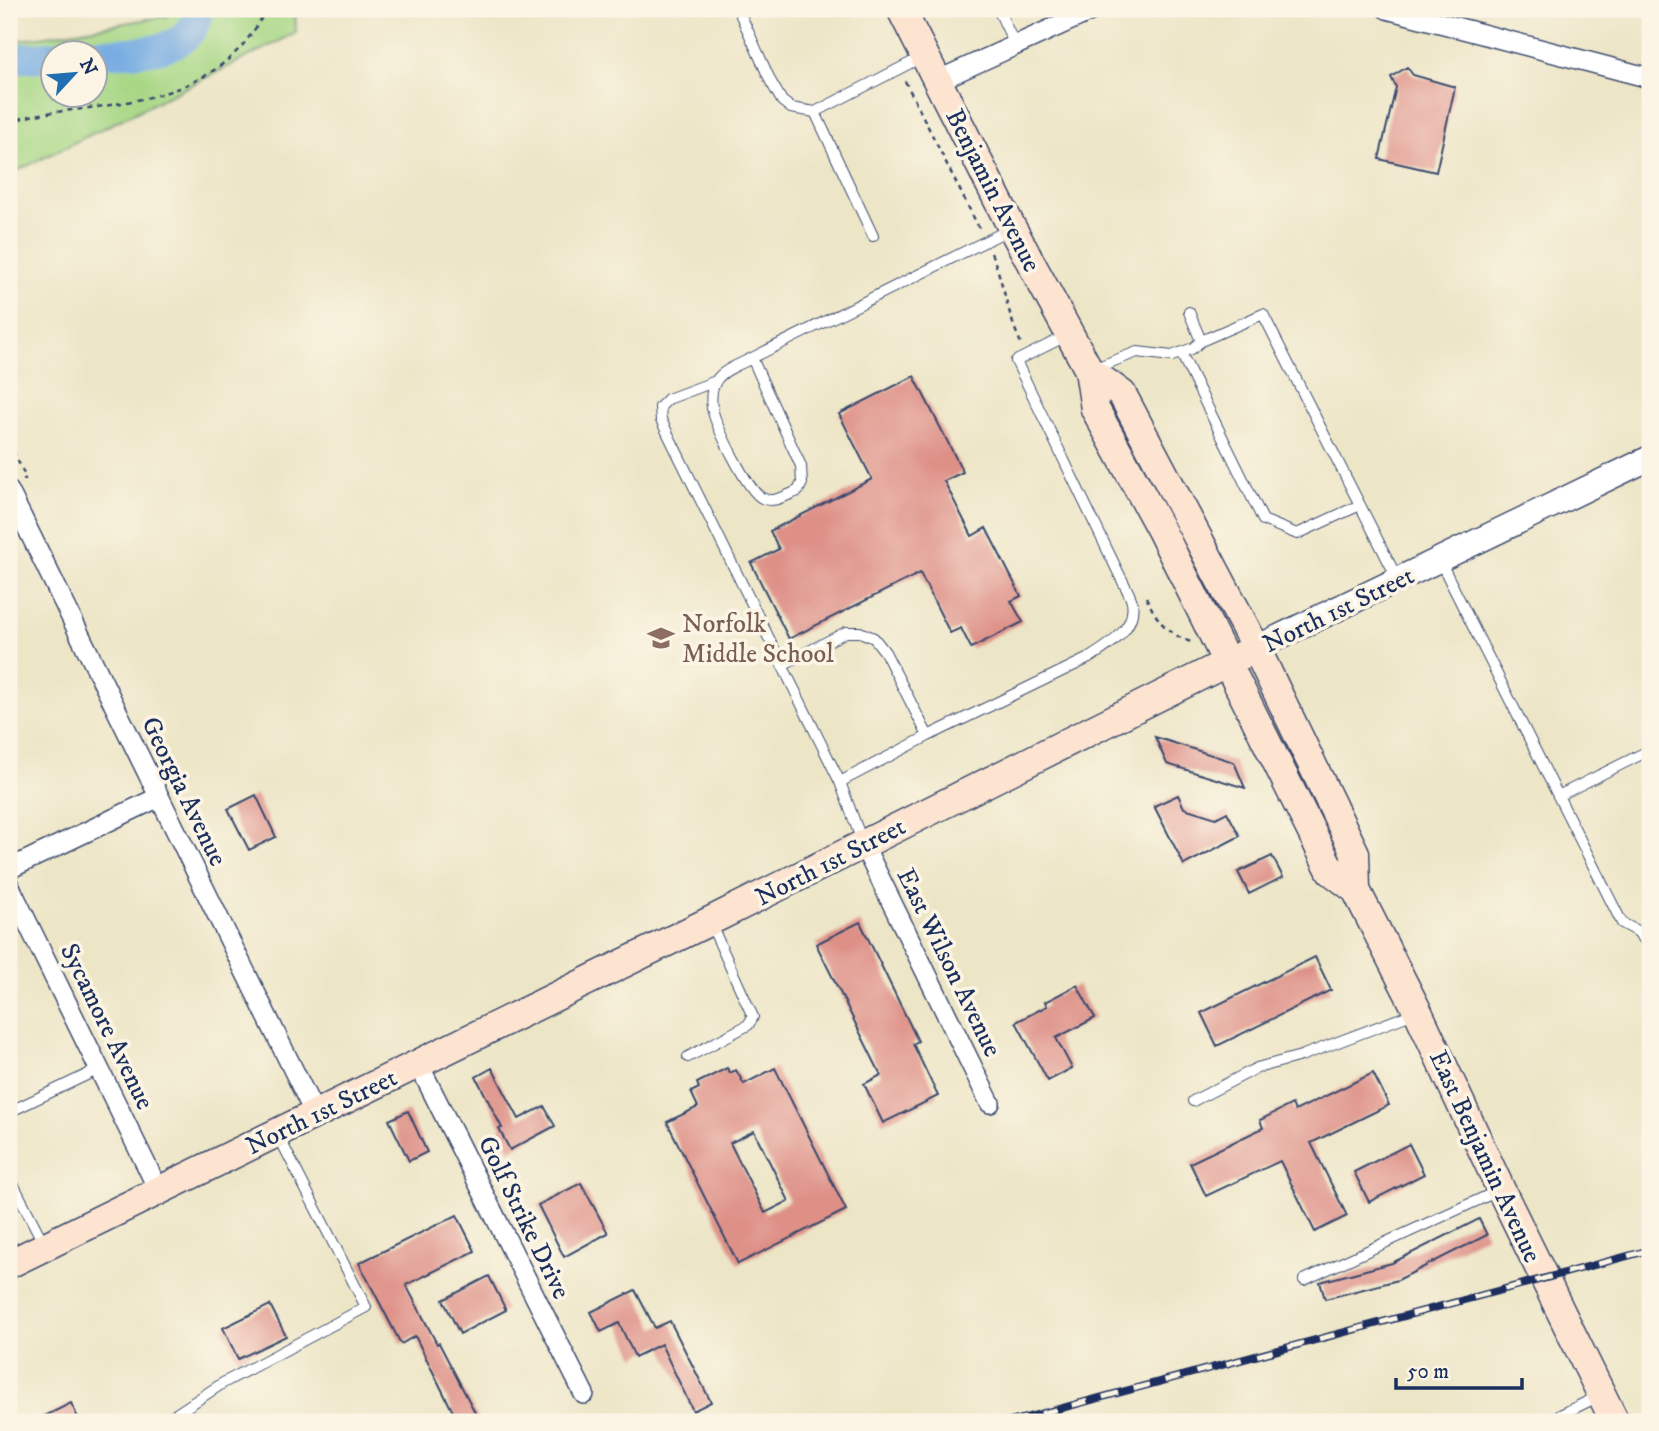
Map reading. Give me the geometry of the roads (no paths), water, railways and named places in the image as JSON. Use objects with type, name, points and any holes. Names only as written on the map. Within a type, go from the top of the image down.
[{"type":"main road","name":"Benjamin Avenue","points":[[901,9],[1012,228],[1090,370],[1095,409],[1161,530],[1227,662]]},
{"type":"main road","name":"Benjamin Avenue","points":[[1090,370],[1122,394],[1256,648]]},
{"type":"main road","name":"North 1st Street","points":[[9,1264],[710,921],[1256,648]]},
{"type":"main road","name":"East Benjamin Avenue","points":[[1256,648],[1355,853],[1356,890],[1418,1012],[1501,1190],[1615,1422]]},
{"type":"main road","name":"East Benjamin Avenue","points":[[1227,662],[1331,871],[1356,890]]},
{"type":"street","points":[[937,81],[1095,9]]},
{"type":"street","points":[[1388,9],[1650,78]]},
{"type":"street","name":"North 1st Street","points":[[1256,648],[1650,458]]},
{"type":"street","name":"Georgia Avenue","points":[[13,487],[159,797],[315,1114]]},
{"type":"street","points":[[9,869],[159,797]]},
{"type":"street","name":"East Wilson Avenue","points":[[863,844],[990,1103]]},
{"type":"street","name":"Sycamore Avenue","points":[[9,885],[159,1191]]},
{"type":"street","name":"Golf Strike Drive","points":[[418,1063],[584,1394]]},
{"type":"lane","points":[[738,9],[782,101],[791,108],[815,112],[925,56]]},
{"type":"lane","points":[[998,9],[1015,45]]},
{"type":"lane","points":[[815,112],[873,236]]},
{"type":"lane","points":[[863,844],[840,782],[661,420],[660,407],[668,399],[716,381],[724,373],[752,358],[1012,228]]},
{"type":"lane","points":[[1189,313],[1201,341]]},
{"type":"lane","points":[[1090,370],[1138,352],[1161,356],[1181,353],[1201,341],[1263,314],[1398,580]]},
{"type":"lane","points":[[840,782],[1089,658],[1112,644],[1132,618],[1132,602],[1016,361],[1070,334]]},
{"type":"lane","points":[[1181,353],[1263,520],[1297,534],[1360,505]]},
{"type":"lane","points":[[716,381],[712,409],[719,429],[754,492],[761,498],[774,500],[798,491],[802,483],[801,466],[752,358]]},
{"type":"lane","points":[[1439,560],[1622,923],[1637,931],[1650,946]]},
{"type":"lane","points":[[782,665],[846,632],[859,632],[874,638],[885,652],[928,736]]},
{"type":"lane","points":[[1558,796],[1650,750]]},
{"type":"lane","points":[[688,1057],[748,1024],[753,1017],[710,921]]},
{"type":"lane","points":[[1193,1101],[1257,1068],[1301,1056],[1418,1012]]},
{"type":"lane","points":[[9,1112],[99,1069]]},
{"type":"lane","points":[[164,1422],[223,1383],[366,1307],[277,1132]]},
{"type":"lane","points":[[9,1176],[45,1246]]},
{"type":"lane","points":[[1304,1280],[1501,1190]]},
{"type":"lane","points":[[1546,1422],[1601,1395]]},
{"type":"waterway","points":[[108,52],[158,49],[173,44],[185,36],[194,25],[198,9]]},
{"type":"waterway","points":[[9,59],[38,57]]},
{"type":"railway","points":[[1010,1422],[1650,1250]]},
{"type":"place","name":"Norfolk Middle School","points":[[661,638]]}]
